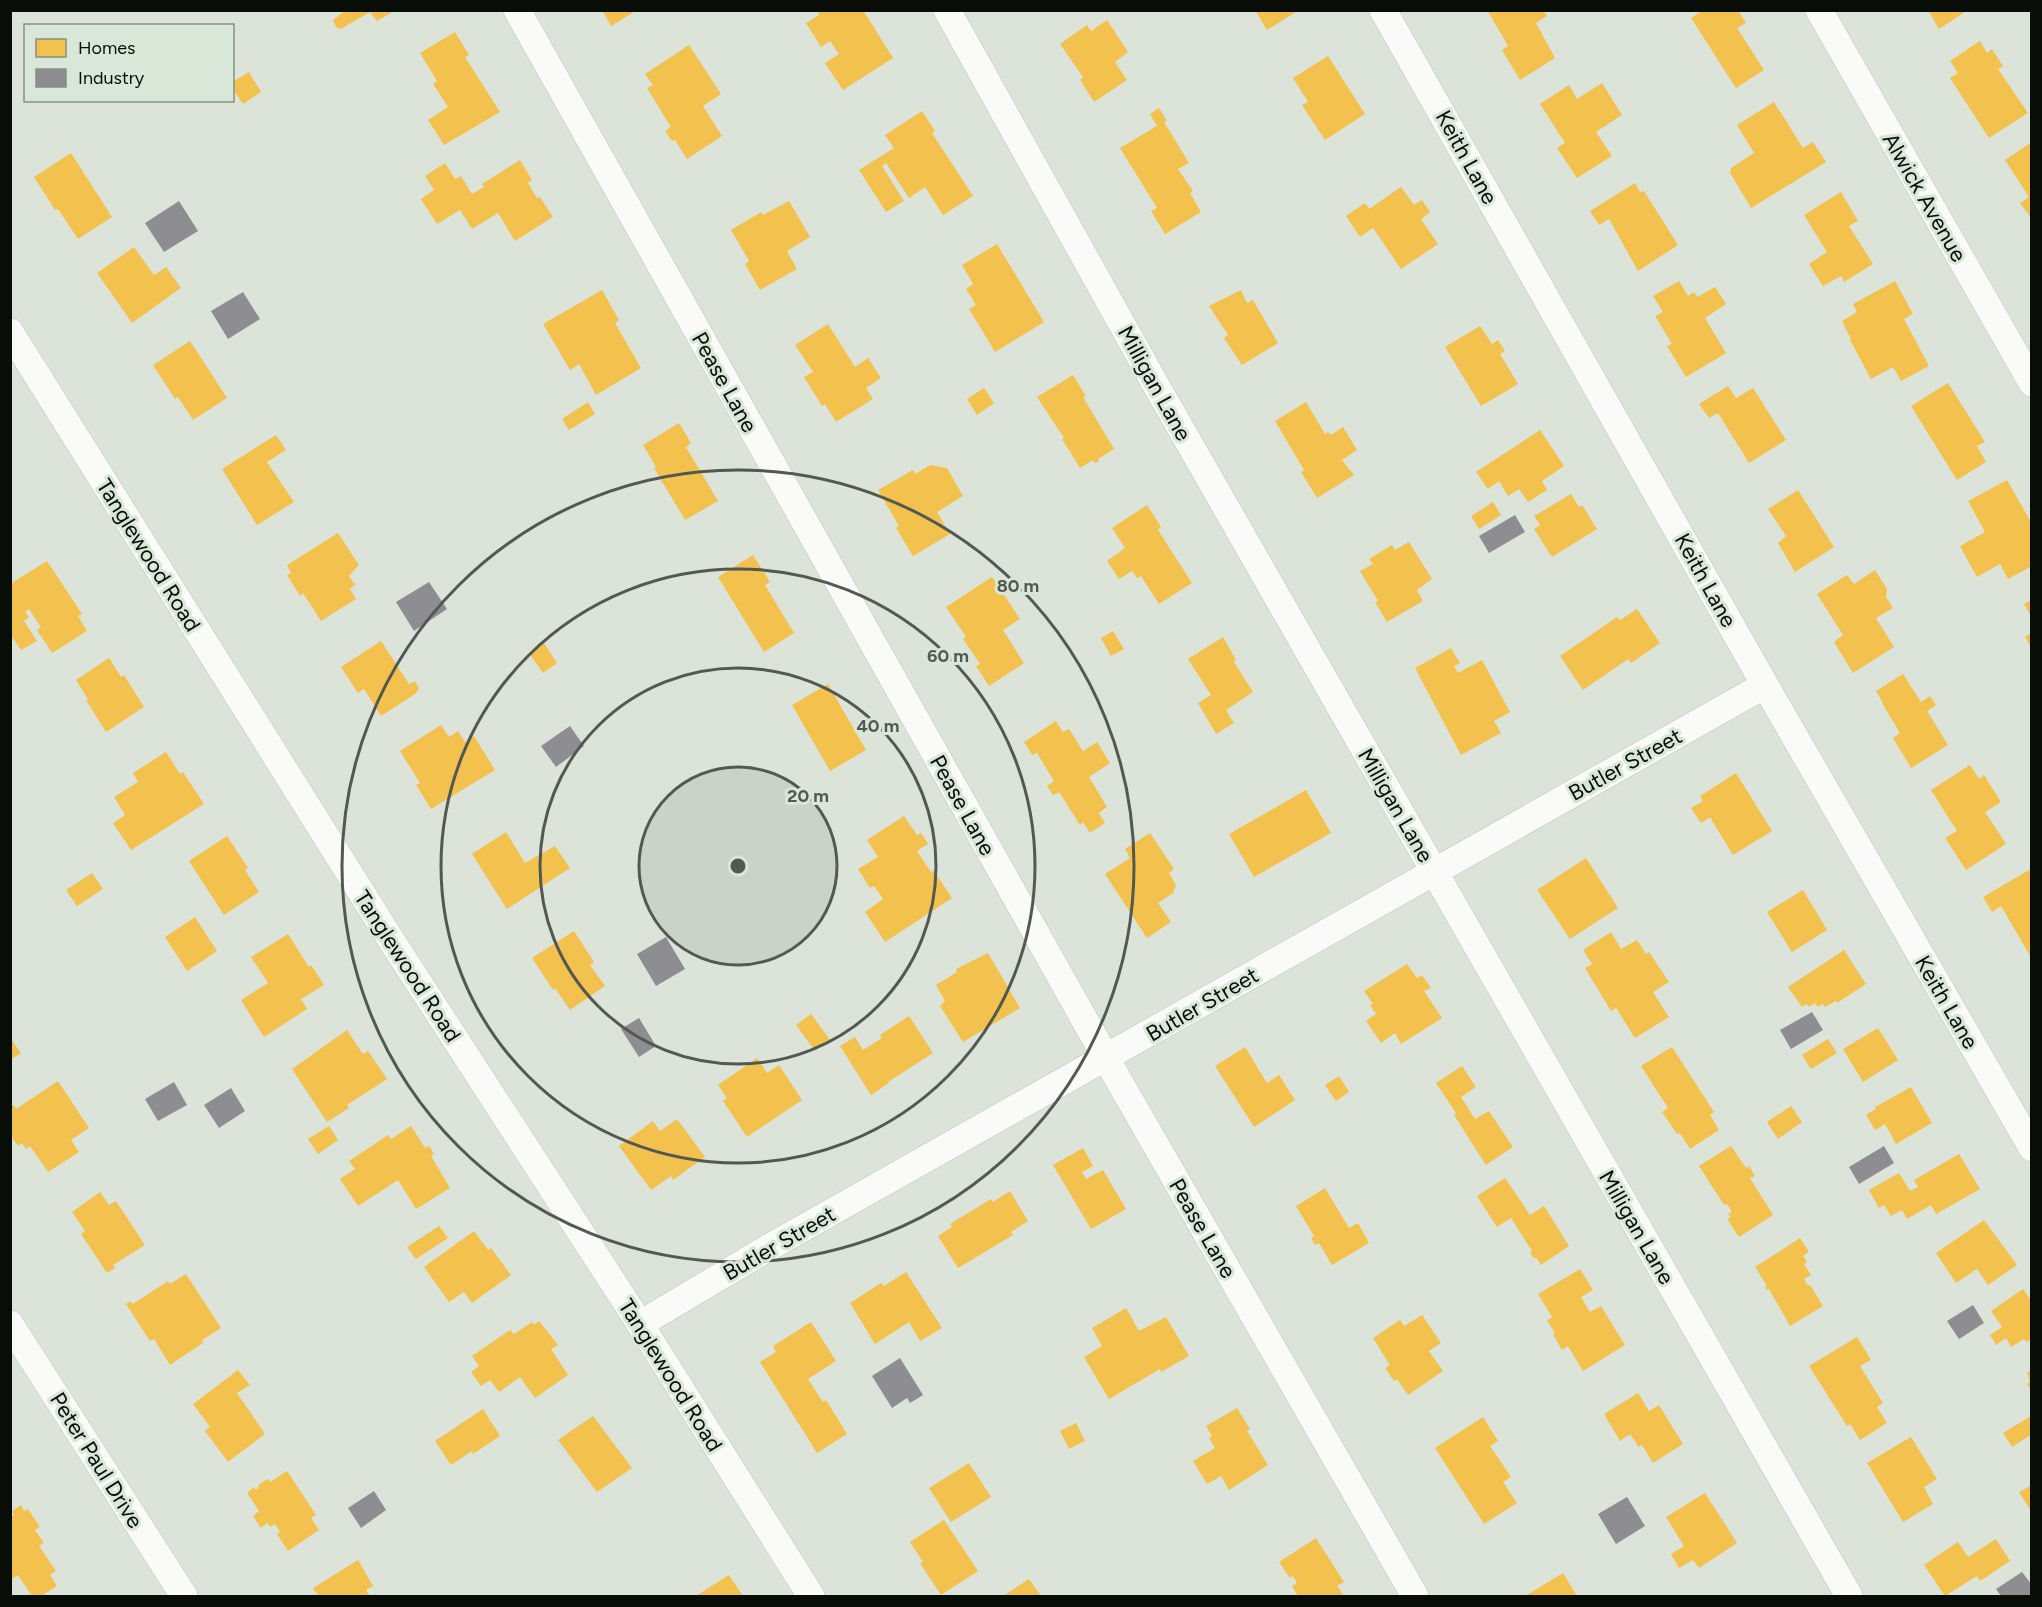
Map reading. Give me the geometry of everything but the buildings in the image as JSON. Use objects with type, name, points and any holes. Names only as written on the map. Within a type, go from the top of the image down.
[{"type":"street","name":"Pease Lane","points":[[517,10],[1106,1058],[1415,1596]]},
{"type":"street","name":"Milligan Lane","points":[[947,10],[1153,380],[1849,1596]]},
{"type":"street","name":"Keith Lane","points":[[1383,10],[1765,685],[2031,1148]]},
{"type":"street","name":"Alwick Avenue","points":[[1819,10],[2031,383]]},
{"type":"street","name":"Tanglewood Road","points":[[10,332],[393,943],[640,1324],[811,1596]]},
{"type":"street","name":"Butler Street","points":[[640,1324],[775,1244],[1765,685]]},
{"type":"street","name":"Peter Paul Drive","points":[[10,1324],[184,1596]]}]
